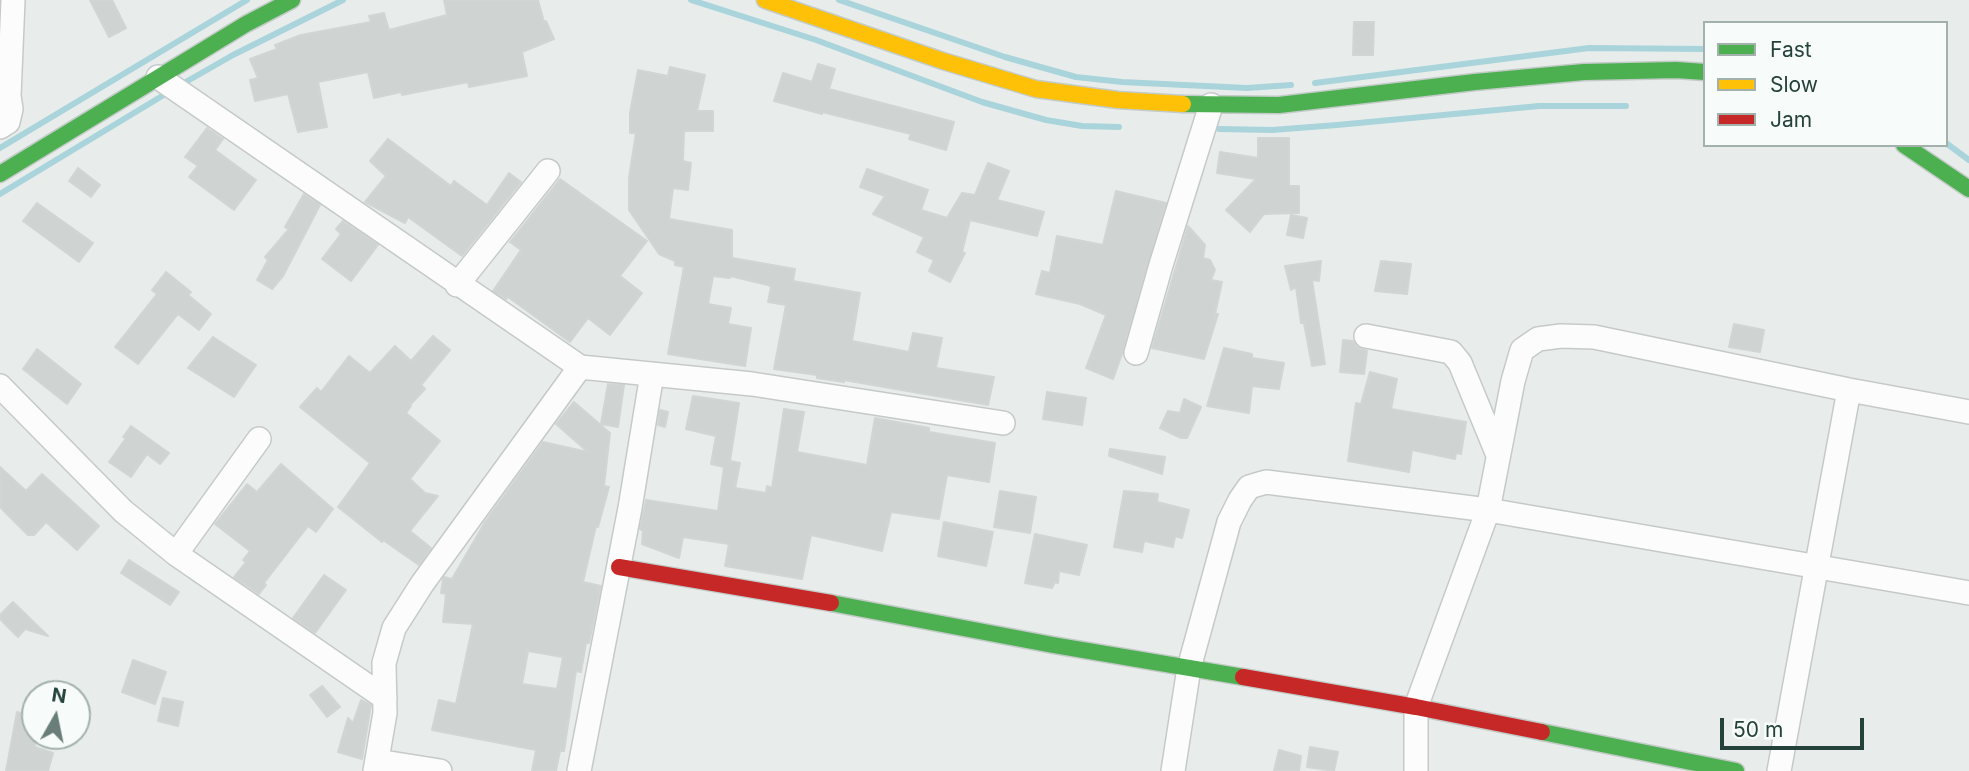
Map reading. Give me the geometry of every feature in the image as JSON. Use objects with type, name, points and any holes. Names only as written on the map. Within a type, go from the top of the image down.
[{"type":"street","points":[[0,127],[8,122],[11,109],[9,96],[13,0]]},
{"type":"street","points":[[0,174],[246,24],[292,0]]},
{"type":"street","points":[[765,0],[943,61],[1036,89],[1118,100],[1279,105],[1584,72],[1703,72]]},
{"type":"street","points":[[158,77],[580,367],[752,384],[1003,423]]},
{"type":"street","points":[[1136,353],[1211,104]]},
{"type":"street","points":[[1907,147],[1969,189]]},
{"type":"street","points":[[457,285],[548,171]]},
{"type":"street","points":[[1366,336],[1451,352],[1460,363],[1498,455]]},
{"type":"street","points":[[1416,771],[1416,707],[1488,510],[1513,381],[1522,350],[1538,339],[1560,336],[1594,337],[1969,412]]},
{"type":"street","points":[[440,771],[376,766],[385,713],[384,663],[394,628],[422,584],[580,367]]},
{"type":"street","points":[[579,771],[619,567],[652,374]]},
{"type":"street","points":[[0,386],[123,511],[176,554],[385,698]]},
{"type":"street","points":[[1779,771],[1849,390]]},
{"type":"street","points":[[176,554],[259,439]]},
{"type":"street","points":[[1173,771],[1189,668],[1229,522],[1250,487],[1266,481],[1488,510],[1969,593]]},
{"type":"street","points":[[619,567],[1416,707],[1736,771]]},
{"type":"building","points":[[90,0],[112,0],[126,28],[109,37]]},
{"type":"building","points":[[444,0],[538,0],[544,22],[546,21],[554,39],[522,52],[527,76],[469,87],[468,82],[374,98],[368,72],[318,82],[327,127],[298,132],[288,94],[255,101],[250,80],[258,78],[250,59],[277,49],[275,45],[301,35],[371,22],[369,16],[384,13],[389,30],[447,15]]},
{"type":"building","points":[[1354,22],[1374,22],[1373,55],[1353,55]]},
{"type":"building","points":[[818,64],[835,69],[829,89],[954,122],[946,150],[909,139],[911,134],[774,101],[783,73],[812,82]]},
{"type":"building","points":[[670,67],[705,75],[697,111],[713,111],[713,131],[684,131],[683,161],[691,163],[688,190],[673,188],[669,219],[732,230],[732,258],[795,269],[793,281],[860,293],[852,341],[909,352],[913,333],[942,338],[936,368],[994,377],[988,405],[774,369],[786,305],[768,302],[771,287],[768,285],[730,276],[713,276],[708,304],[731,308],[728,324],[751,328],[745,366],[668,354],[684,267],[675,265],[675,261],[659,254],[629,210],[629,178],[636,133],[630,133],[630,113],[638,70],[668,76]]},
{"type":"building","points":[[207,128],[223,139],[215,150],[256,180],[234,210],[189,177],[198,166],[185,157]]},
{"type":"building","points":[[1258,138],[1289,138],[1289,186],[1299,186],[1299,213],[1264,214],[1250,232],[1226,210],[1256,179],[1217,173],[1220,152],[1258,158]]},
{"type":"building","points":[[388,139],[451,186],[454,181],[487,205],[509,173],[521,182],[462,256],[408,217],[405,223],[365,202],[386,176],[370,161]]},
{"type":"building","points":[[988,163],[1009,171],[997,200],[1044,212],[1037,236],[970,220],[962,252],[965,253],[950,282],[929,271],[934,260],[917,252],[924,237],[873,214],[885,196],[860,187],[867,169],[928,190],[921,210],[947,218],[962,193],[975,195]]},
{"type":"building","points":[[78,168],[100,185],[91,197],[69,181]]},
{"type":"building","points":[[560,179],[647,241],[620,276],[642,293],[610,335],[588,318],[570,342],[508,297],[506,299],[493,291],[521,250],[510,242]]},
{"type":"building","points":[[1116,191],[1166,203],[1113,379],[1086,368],[1106,315],[1080,304],[1036,294],[1042,271],[1050,273],[1057,236],[1103,245]]},
{"type":"building","points":[[304,194],[320,205],[283,276],[272,289],[257,280],[268,260],[265,257],[289,229],[285,227]]},
{"type":"building","points":[[37,203],[93,243],[79,262],[23,221]]},
{"type":"building","points":[[1291,215],[1307,218],[1303,238],[1287,235]]},
{"type":"building","points":[[343,221],[378,245],[351,281],[322,259],[341,234],[336,229]]},
{"type":"building","points":[[1188,226],[1205,245],[1203,258],[1210,260],[1215,270],[1211,280],[1222,282],[1215,314],[1218,314],[1204,359],[1152,348]]},
{"type":"building","points":[[1321,261],[1319,281],[1312,280],[1325,364],[1312,366],[1304,323],[1301,323],[1296,287],[1291,290],[1285,266]]},
{"type":"building","points":[[1381,261],[1411,264],[1407,294],[1375,291]]},
{"type":"building","points":[[166,272],[191,292],[188,295],[211,314],[199,330],[178,314],[138,364],[115,347],[157,294],[152,290]]},
{"type":"building","points":[[1734,324],[1764,330],[1760,352],[1729,347]]},
{"type":"building","points":[[433,336],[450,350],[421,385],[425,389],[406,413],[440,441],[410,479],[425,493],[438,496],[410,531],[431,548],[419,565],[383,540],[382,542],[338,507],[370,463],[300,407],[317,388],[321,392],[349,356],[370,373],[395,346],[411,361]]},
{"type":"building","points":[[213,337],[256,365],[234,397],[188,368]]},
{"type":"building","points":[[1343,340],[1353,341],[1357,347],[1367,351],[1364,374],[1340,372]]},
{"type":"building","points":[[1224,348],[1252,354],[1252,358],[1284,363],[1279,389],[1252,386],[1249,413],[1207,406]]},
{"type":"building","points":[[37,349],[81,384],[67,404],[23,369]]},
{"type":"building","points":[[1370,372],[1397,379],[1391,409],[1466,422],[1461,454],[1456,453],[1455,459],[1412,450],[1409,472],[1348,461],[1356,403],[1361,404]]},
{"type":"building","points":[[608,384],[624,385],[618,427],[601,424]]},
{"type":"building","points":[[1047,392],[1086,398],[1082,425],[1043,419]]},
{"type":"building","points":[[693,396],[739,403],[730,461],[740,463],[735,488],[766,493],[767,486],[772,488],[784,409],[804,412],[797,452],[867,465],[875,418],[929,428],[929,432],[995,443],[989,482],[947,475],[939,519],[891,512],[882,551],[811,535],[802,579],[725,566],[729,544],[683,537],[679,558],[642,544],[643,531],[640,529],[646,500],[718,511],[724,467],[711,464],[716,436],[686,429]]},
{"type":"building","points":[[1184,399],[1201,407],[1187,438],[1181,438],[1160,428],[1168,411],[1180,413]]},
{"type":"building","points":[[574,402],[610,433],[604,486],[609,487],[598,527],[596,526],[583,582],[601,586],[581,672],[576,671],[564,751],[560,751],[556,771],[532,771],[536,750],[432,730],[439,700],[456,704],[473,624],[443,622],[446,594],[441,593],[444,577],[452,579],[485,522],[543,442],[588,452],[556,424]],"holes":[[[528,651],[563,657],[557,689],[522,684]]]},
{"type":"building","points":[[660,410],[668,412],[665,427],[658,425]]},
{"type":"building","points":[[131,426],[169,453],[160,464],[147,454],[131,477],[109,462]]},
{"type":"building","points":[[1110,449],[1165,457],[1162,474],[1109,456]]},
{"type":"building","points":[[281,464],[333,509],[316,532],[308,526],[264,583],[266,585],[259,594],[234,577],[246,562],[243,560],[250,551],[215,524],[247,484],[257,492]]},
{"type":"building","points":[[0,467],[26,491],[42,474],[99,526],[77,550],[46,522],[34,535],[28,535],[0,507]]},
{"type":"building","points":[[1000,491],[1036,497],[1030,533],[994,527]]},
{"type":"building","points":[[1124,491],[1158,494],[1157,502],[1189,510],[1182,538],[1175,536],[1173,547],[1144,541],[1142,552],[1114,547]]},
{"type":"building","points":[[944,522],[993,532],[986,566],[938,556]]},
{"type":"building","points":[[1035,534],[1087,545],[1079,575],[1059,571],[1058,583],[1055,582],[1052,588],[1025,583]]},
{"type":"building","points":[[129,560],[179,592],[170,605],[121,573]]},
{"type":"building","points":[[324,575],[346,590],[315,633],[293,618]]},
{"type":"building","points":[[13,602],[48,636],[25,629],[18,637],[0,619],[0,615]]},
{"type":"building","points":[[133,660],[166,672],[155,704],[122,692]]},
{"type":"building","points":[[322,686],[340,707],[327,717],[310,695]]},
{"type":"building","points":[[163,698],[183,702],[178,726],[158,721]]},
{"type":"building","points":[[361,700],[371,705],[362,759],[338,752],[348,718],[353,723]]},
{"type":"building","points":[[17,712],[21,713],[21,750],[44,750],[53,753],[48,771],[6,771]]},
{"type":"building","points":[[1310,747],[1338,752],[1334,771],[1307,767]]},
{"type":"building","points":[[1279,750],[1301,756],[1299,771],[1274,771]]},
{"type":"waterway","points":[[0,148],[247,0]]},
{"type":"waterway","points":[[184,83],[233,55],[343,0]]},
{"type":"waterway","points":[[691,0],[816,40],[982,102],[1046,120],[1082,126],[1119,127]]},
{"type":"waterway","points":[[839,0],[1005,57],[1076,77],[1247,88],[1291,85]]},
{"type":"waterway","points":[[1315,83],[1589,48],[1703,49]]},
{"type":"waterway","points":[[0,194],[167,93]]},
{"type":"waterway","points":[[1219,129],[1272,130],[1539,106],[1626,106]]},
{"type":"waterway","points":[[1948,144],[1969,160]]},
{"type":"traffic: fast","points":[[0,174],[246,24],[292,0]]},
{"type":"traffic: fast","points":[[1183,104],[1279,105],[1584,72],[1703,72]]},
{"type":"traffic: fast","points":[[1907,147],[1969,189]]},
{"type":"traffic: fast","points":[[831,603],[1243,677]]},
{"type":"traffic: fast","points":[[1542,732],[1736,771]]},
{"type":"traffic: slow","points":[[765,0],[943,61],[1036,89],[1118,100],[1183,104]]},
{"type":"traffic: jam","points":[[619,567],[831,603]]},
{"type":"traffic: jam","points":[[1243,677],[1542,732]]}]
